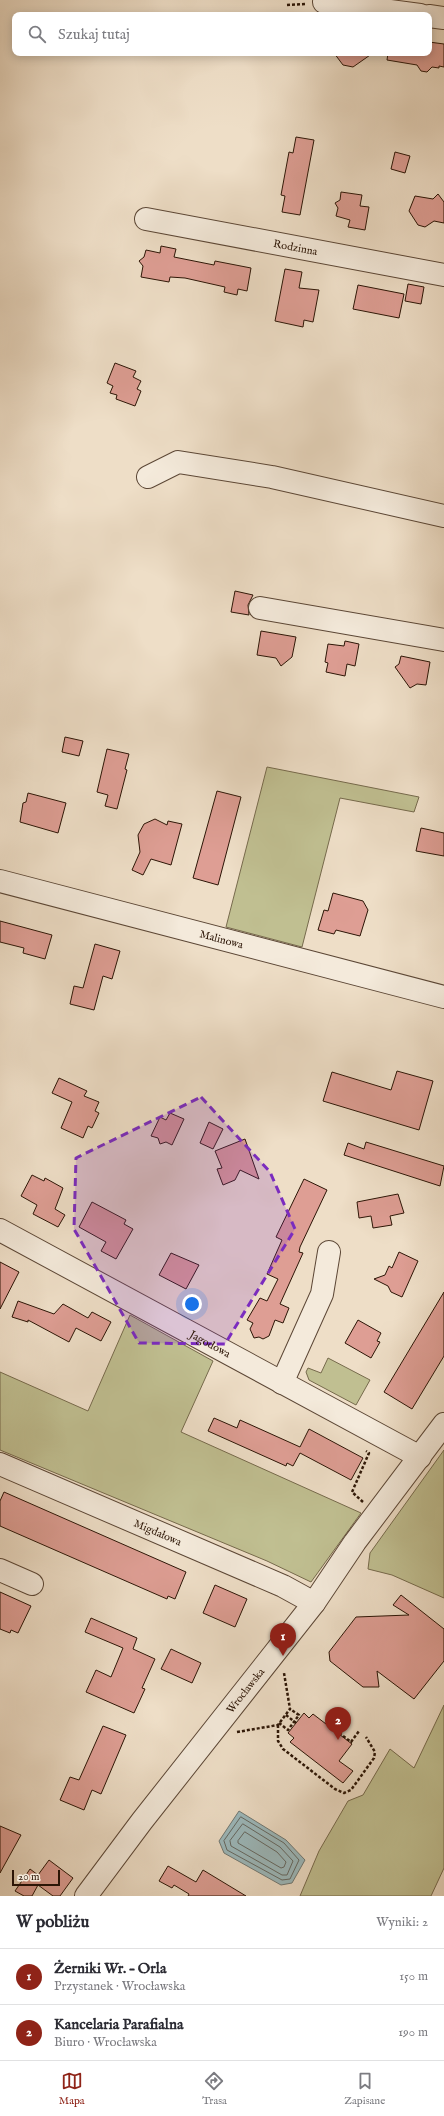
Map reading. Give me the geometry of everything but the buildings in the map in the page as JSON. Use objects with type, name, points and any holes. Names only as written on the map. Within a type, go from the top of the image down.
[{"type":"street","points":[[324,2],[398,12]]},
{"type":"street","points":[[432,16],[444,18]]},
{"type":"street","name":"Rodzinna","points":[[146,219],[444,275]]},
{"type":"street","points":[[148,477],[178,462],[272,477],[444,516]]},
{"type":"street","points":[[260,608],[444,640]]},
{"type":"street","name":"Malinowa","points":[[0,881],[444,997]]},
{"type":"street","name":"Jagodowa","points":[[0,1230],[420,1457]]},
{"type":"street","points":[[282,1383],[322,1294],[329,1252]]},
{"type":"street","name":"Wrocławska","points":[[92,1894],[314,1603],[355,1542],[444,1424]]},
{"type":"street","name":"Migdałowa","points":[[0,1464],[283,1586],[314,1603]]},
{"type":"street","points":[[0,1570],[32,1584]]},
{"type":"path","points":[[363,1450],[369,1453],[352,1492],[376,1516]]},
{"type":"path","points":[[231,1733],[278,1724],[290,1709],[284,1674]]},
{"type":"path","points":[[278,1724],[288,1730],[295,1722],[299,1715],[290,1709]]},
{"type":"path","points":[[286,1715],[295,1722]]},
{"type":"path","points":[[346,1721],[338,1732],[351,1742],[359,1731]]},
{"type":"path","points":[[278,1724],[278,1741],[283,1750],[335,1789],[344,1793],[351,1790],[374,1758],[375,1752],[366,1737]]},
{"type":"highlighted area","points":[[201,1097],[270,1172],[295,1229],[225,1344],[139,1343],[74,1229],[76,1158]]},
{"type":"shaded area","points":[[267,767],[419,797],[414,812],[340,798],[302,947],[226,927]]},
{"type":"shaded area","points":[[130,1315],[213,1361],[181,1432],[361,1513],[311,1582],[267,1561],[0,1450],[0,1372],[88,1411]]},
{"type":"shaded area","points":[[328,1358],[370,1380],[356,1405],[309,1380],[306,1372],[308,1368],[321,1373]]},
{"type":"shaded area","points":[[444,1450],[444,1598],[392,1575],[368,1569],[370,1553]]},
{"type":"shaded area","points":[[444,1705],[444,1868],[431,1896],[300,1896],[319,1851],[348,1801],[363,1795],[390,1749],[414,1768]]},
{"type":"water","points":[[239,1811],[286,1840],[305,1860],[292,1883],[281,1885],[224,1853],[219,1841]]},
{"type":"place","name":"Żerniki Wr. – Orla","points":[[283,1656]]},
{"type":"place","name":"Kancelaria Parafialna","points":[[338,1740]]}]
